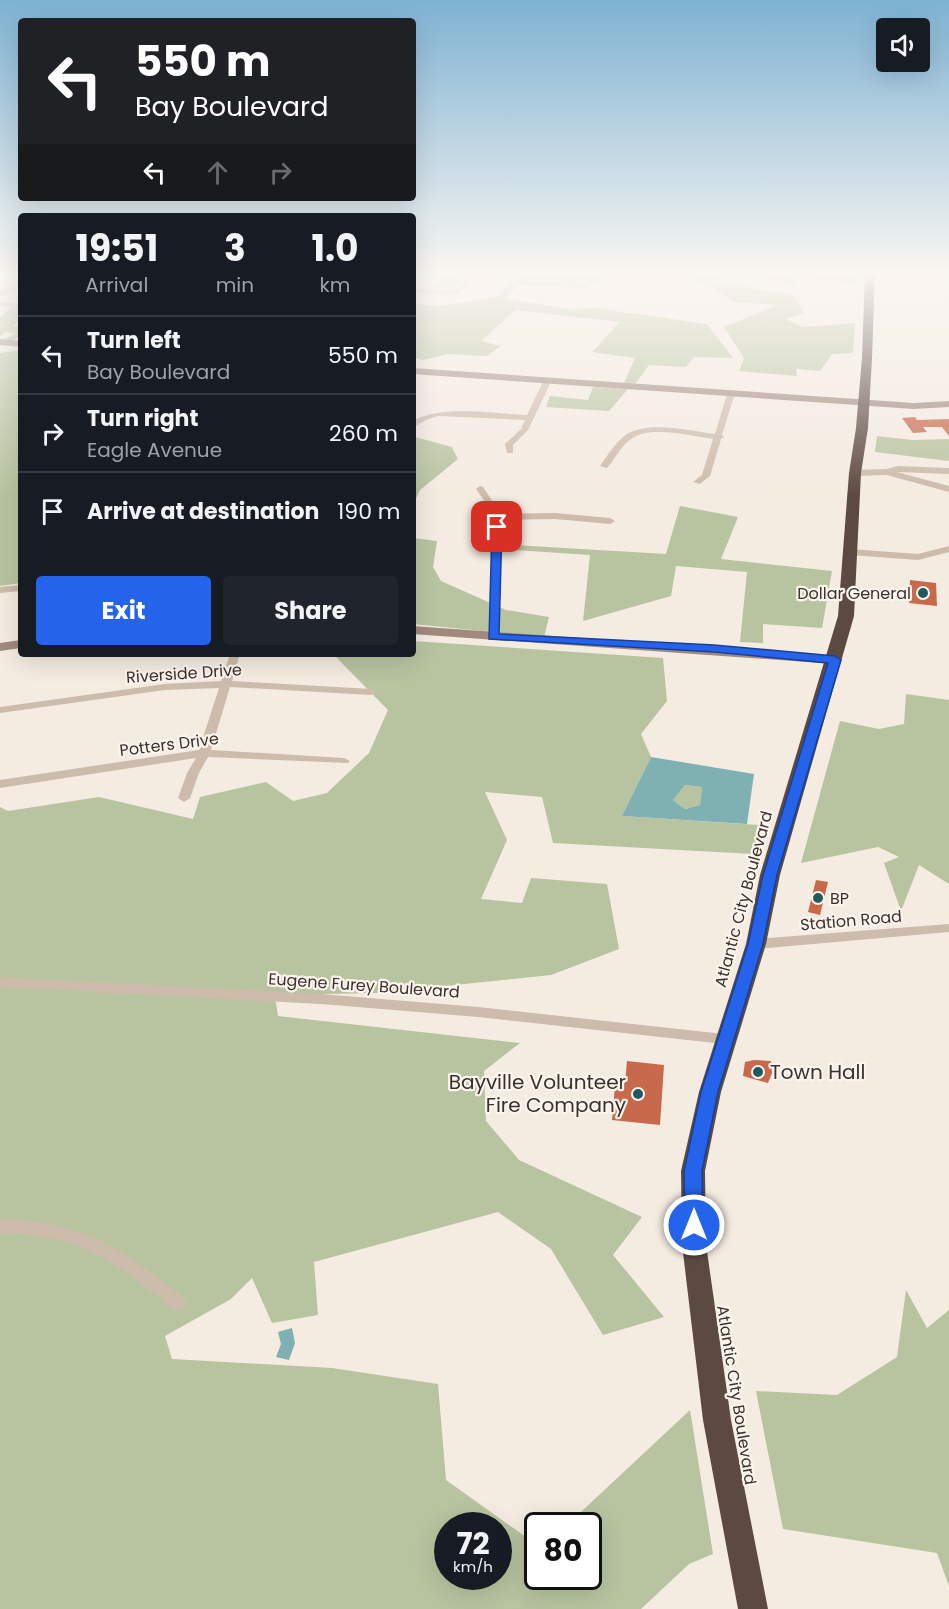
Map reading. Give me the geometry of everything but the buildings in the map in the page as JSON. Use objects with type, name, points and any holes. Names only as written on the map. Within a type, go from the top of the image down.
[{"type":"highway","name":"Atlantic City Boulevard","points":[[753,1609],[717,1420],[694,1244],[693,1171],[724,1039],[756,944],[770,875],[835,660],[846,616],[855,473],[864,402],[867,347]]},
{"type":"street","points":[[416,371],[928,406],[949,404]]},
{"type":"street","points":[[510,450],[509,444],[524,430],[548,380]]},
{"type":"street","points":[[697,482],[706,476],[720,437],[731,393]]},
{"type":"street","points":[[416,423],[423,418],[438,414],[530,418]]},
{"type":"street","points":[[604,466],[629,435],[642,431],[658,430],[720,437]]},
{"type":"street","points":[[855,473],[887,472],[898,469],[949,471]]},
{"type":"street","points":[[887,472],[949,489]]},
{"type":"street","points":[[480,489],[497,517],[493,637]]},
{"type":"street","points":[[497,517],[555,516],[610,521]]},
{"type":"street","points":[[850,554],[918,557],[949,549]]},
{"type":"street","points":[[850,554],[918,562],[949,558]]},
{"type":"street","points":[[0,590],[18,588]]},
{"type":"street","points":[[416,630],[493,637],[714,649],[835,660]]},
{"type":"street","points":[[0,647],[18,644]]},
{"type":"street","points":[[184,798],[204,753],[234,657]]},
{"type":"street","name":"Riverside Drive","points":[[0,710],[165,687],[226,684],[371,692]]},
{"type":"street","name":"Potters Drive","points":[[0,784],[204,753],[344,761]]},
{"type":"street","name":"Station Road","points":[[756,944],[949,928]]},
{"type":"street","name":"Eugene Furey Boulevard","points":[[0,982],[350,1001],[478,1012],[724,1039]]},
{"type":"street","points":[[0,1226],[40,1226],[77,1236],[133,1266],[178,1303]]},
{"type":"green space","points":[[416,347],[499,347],[487,356],[448,354],[423,360],[416,358]]},
{"type":"green space","points":[[597,347],[725,347],[733,358],[694,357],[686,367],[649,365],[635,384],[624,383],[635,358],[592,352]]},
{"type":"green space","points":[[737,347],[853,347],[853,353],[832,354],[820,371],[796,369],[797,376],[739,371],[744,358]]},
{"type":"green space","points":[[18,350],[18,583],[0,586],[0,353]]},
{"type":"green space","points":[[593,387],[628,389],[609,411],[546,407],[550,396],[588,400]]},
{"type":"green space","points":[[877,436],[913,440],[949,439],[949,461],[875,452]]},
{"type":"green space","points":[[416,437],[452,447],[458,459],[420,490],[416,499]]},
{"type":"green space","points":[[680,506],[738,517],[721,559],[832,571],[822,628],[763,624],[763,643],[740,642],[747,572],[676,566],[671,596],[583,621],[590,555],[515,550],[513,545],[666,554]]},
{"type":"green space","points":[[416,538],[437,541],[433,567],[441,581],[506,610],[549,617],[544,637],[416,624]]},
{"type":"green space","points":[[416,641],[663,658],[667,701],[641,734],[651,757],[622,816],[759,825],[753,854],[553,843],[542,797],[485,792],[507,840],[481,899],[522,903],[531,878],[607,884],[619,949],[551,975],[378,993],[270,995],[276,1003],[278,1016],[520,1043],[484,1071],[486,1121],[519,1160],[642,1217],[613,1255],[664,1317],[603,1335],[551,1249],[498,1212],[314,1262],[318,1315],[272,1323],[252,1278],[231,1299],[165,1336],[172,1359],[332,1368],[438,1384],[446,1480],[491,1512],[434,1512],[434,1590],[512,1590],[512,1527],[524,1536],[524,1590],[602,1590],[602,1512],[581,1512],[690,1410],[713,1554],[689,1564],[641,1609],[0,1609],[0,807],[8,811],[99,797],[193,819],[200,797],[266,782],[293,801],[327,793],[369,753],[388,710],[336,657],[416,657]]},
{"type":"green space","points":[[906,694],[949,700],[949,884],[919,865],[901,911],[884,863],[899,857],[878,847],[801,863],[840,721],[879,729],[904,724]]},
{"type":"green space","points":[[685,785],[702,787],[700,805],[685,809],[673,800]]},
{"type":"green space","points":[[906,1290],[927,1328],[949,1310],[949,1586],[937,1553],[783,1529],[756,1391],[837,1395],[897,1357]]},
{"type":"water","points":[[651,757],[754,774],[747,824],[622,816]],"holes":[[[685,785],[702,787],[700,805],[685,809],[673,800]]]},
{"type":"water","points":[[292,1328],[295,1343],[289,1360],[276,1357],[281,1344],[278,1332]]},
{"type":"place","name":"Dollar General","points":[[923,593]]},
{"type":"place","name":"BP","points":[[818,898]]},
{"type":"place","name":"Town Hall","points":[[758,1072]]},
{"type":"place","name":"Bayville Volunteer Fire Company","points":[[638,1094]]},
{"type":"route","points":[[497,527],[492,609],[493,637],[714,649],[835,660],[807,746],[770,875],[756,944],[724,1039],[710,1092],[693,1171],[694,1225]]}]
